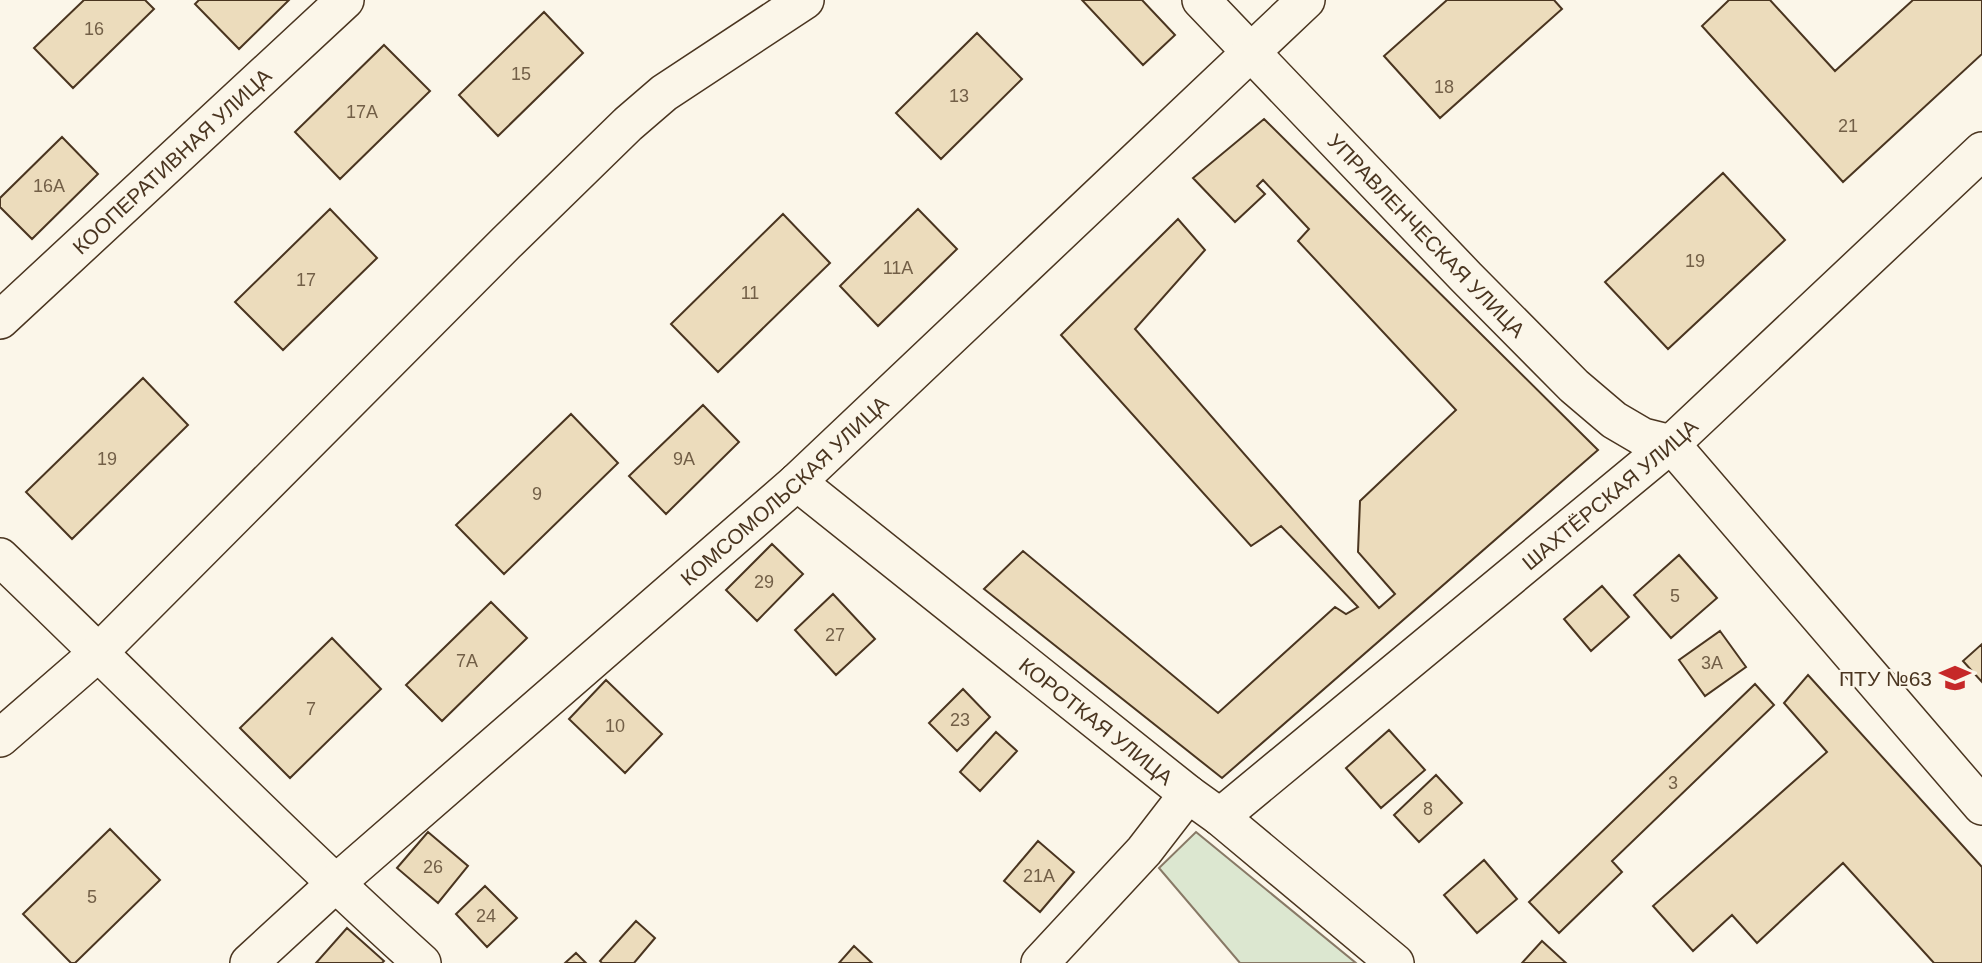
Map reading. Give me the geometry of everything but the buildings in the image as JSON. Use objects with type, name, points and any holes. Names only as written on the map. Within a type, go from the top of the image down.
[{"type":"street","name":"КООПЕРАТИВНАЯ УЛИЦА","points":[[0,320],[345,0]]},
{"type":"street","points":[[0,738],[99,652],[628,124],[664,93],[805,0]]},
{"type":"street","name":"УПРАВЛЕНЧЕСКАЯ УЛИЦА","points":[[1201,0],[1465,277],[1574,386],[1614,420],[1643,438],[1671,444]]},
{"type":"street","name":"КОМСОМОЛЬСКАЯ УЛИЦА","points":[[249,963],[335,884],[797,482],[1306,0]]},
{"type":"street","name":"ШАХТЁРСКАЯ УЛИЦА","points":[[1220,817],[1671,444],[1982,151]]},
{"type":"street","points":[[1671,444],[1982,806]]},
{"type":"street","name":"КОРОТКАЯ УЛИЦА","points":[[797,482],[1220,817],[1395,963]]},
{"type":"street","points":[[0,558],[335,884],[422,963]]},
{"type":"street","points":[[1040,963],[1144,851],[1188,794]]},
{"type":"green space","points":[[1196,832],[1356,963],[1240,963],[1159,868]]},
{"type":"place","name":"ПТУ №63","points":[[1955,678]]}]
